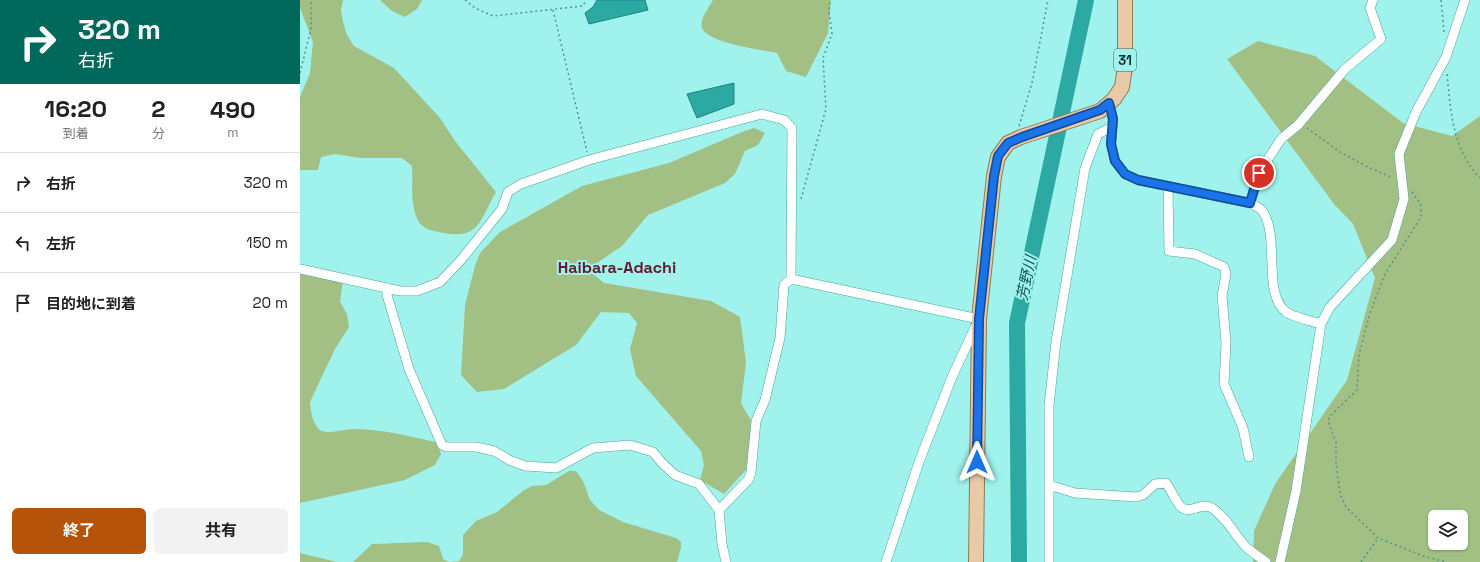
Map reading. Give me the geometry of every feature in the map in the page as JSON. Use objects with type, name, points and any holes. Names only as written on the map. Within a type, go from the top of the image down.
[{"type":"main road","name":"31","points":[[1104,107],[1114,99],[1122,87],[1125,67],[1125,0]]},
{"type":"main road","points":[[976,562],[979,319],[994,176],[998,156],[1008,143],[1018,138],[1104,107]]},
{"type":"street","points":[[1250,203],[1259,173],[1281,139],[1298,125],[1345,70],[1381,39],[1370,8],[1373,0]]},
{"type":"street","points":[[1280,562],[1296,491],[1321,324],[1330,307],[1392,240],[1404,199],[1399,154],[1416,112],[1446,57],[1465,0]]},
{"type":"street","points":[[1104,107],[1113,119],[1111,144],[1115,161],[1125,174],[1138,180],[1250,203],[1263,211],[1269,228],[1274,289],[1278,303],[1287,312],[1321,324]]},
{"type":"street","points":[[300,269],[400,291],[417,291],[440,282],[502,209],[508,192],[521,184],[589,160],[762,114],[784,120],[792,128],[791,279],[784,285],[780,338],[765,400],[756,421],[749,479],[719,510]]},
{"type":"street","points":[[1049,562],[1049,405],[1056,342],[1085,168],[1098,134],[1112,127]]},
{"type":"street","points":[[1168,186],[1169,251],[1195,254],[1224,267],[1226,274],[1222,296],[1226,343],[1224,384],[1243,428],[1249,457]]},
{"type":"street","points":[[791,279],[979,319],[952,376],[919,462],[886,562]]},
{"type":"street","points":[[388,288],[387,295],[409,369],[442,445],[446,447],[476,447],[494,451],[509,460],[525,466],[556,468],[593,448],[630,445],[653,452],[675,475],[699,484],[719,510],[722,544],[726,562]]},
{"type":"street","points":[[1049,485],[1075,492],[1136,497],[1143,495],[1155,484],[1166,483],[1180,507],[1185,510],[1192,510],[1202,505],[1210,506],[1226,520],[1246,547],[1266,562]]},
{"type":"path","points":[[300,73],[311,29],[311,0]]},
{"type":"path","points":[[465,0],[475,8],[493,16],[583,6],[586,0]]},
{"type":"path","points":[[800,203],[826,108],[822,58],[832,34],[829,11],[830,0]]},
{"type":"path","points":[[1018,138],[1024,105],[1032,83],[1048,0]]},
{"type":"path","points":[[1441,0],[1444,35]]},
{"type":"path","points":[[553,10],[589,160]]},
{"type":"path","points":[[1446,57],[1452,121],[1459,147],[1470,167],[1480,178]]},
{"type":"path","points":[[1298,125],[1306,127],[1340,152],[1368,167],[1402,182],[1409,187],[1421,205],[1420,216],[1385,274],[1370,313],[1359,355],[1357,390],[1331,415],[1328,421],[1336,442],[1336,464],[1340,494],[1346,507],[1378,538],[1423,556],[1446,562]]},
{"type":"path","points":[[1361,562],[1378,538]]},
{"type":"green space","points":[[300,0],[343,0],[341,10],[343,22],[347,35],[354,46],[394,68],[440,118],[455,141],[496,192],[476,227],[462,234],[452,234],[432,230],[421,224],[417,218],[413,206],[412,166],[402,158],[361,158],[335,154],[321,157],[318,170],[300,170],[300,97],[310,73],[313,42],[300,8]]},
{"type":"green space","points":[[380,0],[422,0],[417,9],[405,17],[392,11]]},
{"type":"green space","points":[[713,0],[831,0],[828,33],[806,77],[786,71],[777,53],[724,42],[706,33],[701,25]]},
{"type":"green space","points":[[1258,41],[1315,56],[1403,123],[1452,136],[1480,116],[1480,562],[1253,562],[1254,531],[1275,484],[1347,380],[1375,278],[1353,224],[1334,204],[1227,59]]},
{"type":"green space","points":[[754,128],[765,133],[758,145],[745,151],[735,174],[725,183],[648,215],[622,246],[597,263],[593,274],[604,283],[711,301],[740,317],[746,363],[741,403],[752,422],[746,470],[724,494],[700,480],[704,465],[701,451],[636,376],[630,349],[637,323],[629,313],[601,312],[576,345],[504,389],[477,392],[461,375],[465,305],[475,266],[480,253],[500,232],[582,186],[669,163]]},
{"type":"green space","points":[[300,274],[343,281],[340,302],[347,314],[349,327],[335,349],[310,402],[312,417],[315,425],[320,430],[327,432],[353,429],[374,430],[435,442],[439,447],[441,454],[435,465],[405,480],[300,503]]},
{"type":"green space","points":[[569,471],[576,471],[583,481],[590,500],[599,510],[623,522],[676,538],[681,542],[677,562],[449,562],[459,561],[463,555],[463,535],[476,521],[497,512],[524,490],[532,486],[546,485]]},
{"type":"green space","points":[[427,542],[439,546],[443,559],[449,562],[353,562],[372,544]]},
{"type":"green space","points":[[300,553],[337,562],[300,562]]},
{"type":"water","points":[[597,0],[645,0],[648,10],[589,24],[585,13],[593,7]]},
{"type":"water","points":[[734,83],[734,104],[697,118],[687,94]]},
{"type":"waterway","name":"芳野川","points":[[1019,562],[1017,323],[1086,0]]},
{"type":"district","name":"Haibara-Adachi","points":[[617,267]]},
{"type":"route","points":[[977,462],[979,319],[994,176],[998,156],[1008,143],[1100,110],[1109,103],[1113,119],[1111,144],[1115,161],[1125,174],[1138,180],[1250,203],[1259,173]]}]
